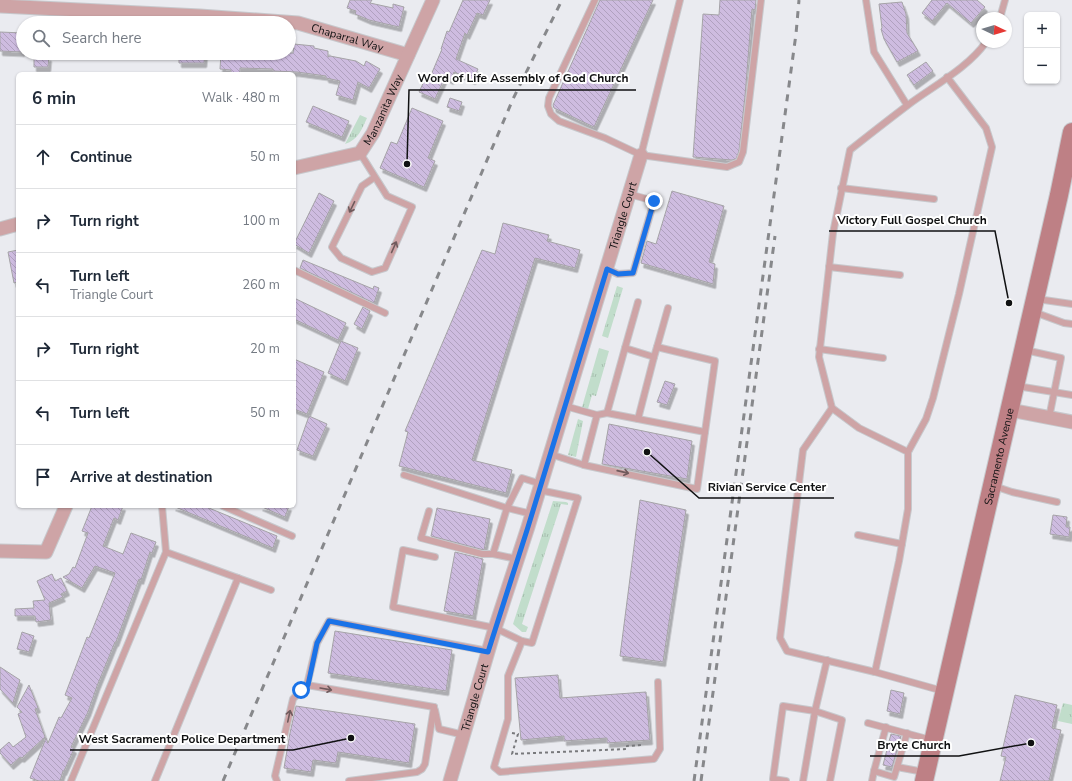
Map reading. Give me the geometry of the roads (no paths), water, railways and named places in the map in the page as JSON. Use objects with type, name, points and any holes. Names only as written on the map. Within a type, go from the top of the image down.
[{"type":"main road","name":"Sacramento Avenue","points":[[925,776],[1060,195],[1072,132]]},
{"type":"street","name":"Manzanita Way","points":[[360,153],[373,133],[433,0]]},
{"type":"street","name":"Chaparral Way","points":[[0,6],[200,16]]},
{"type":"street","name":"Chaparral Way","points":[[296,23],[408,55]]},
{"type":"street","points":[[296,168],[360,153]]},
{"type":"street","name":"Triangle Court","points":[[450,781],[494,628],[532,514],[641,155]]},
{"type":"street","points":[[0,229],[16,225]]},
{"type":"street","points":[[1010,410],[1072,422]]},
{"type":"street","points":[[0,551],[46,552],[65,508]]},
{"type":"lane","points":[[595,0],[549,98],[548,106],[550,114],[559,121],[605,138],[641,155],[728,167],[739,162],[744,152],[761,0]]},
{"type":"lane","points":[[641,155],[680,0]]},
{"type":"lane","points":[[866,0],[874,52],[907,106]]},
{"type":"lane","points":[[1002,12],[1005,0]]},
{"type":"lane","points":[[908,452],[859,428],[832,408],[818,357],[833,233],[850,150],[947,77],[979,52],[982,48]]},
{"type":"lane","points":[[875,672],[908,509],[908,452],[926,419],[933,398],[959,294],[992,147],[986,128],[947,77]]},
{"type":"lane","points":[[360,153],[387,196],[412,207],[385,268],[372,272],[341,258],[332,247],[362,186],[375,177]]},
{"type":"lane","points":[[842,188],[934,199]]},
{"type":"lane","points":[[607,269],[618,274],[633,273],[654,201],[629,194]]},
{"type":"lane","points":[[829,266],[900,275]]},
{"type":"lane","points":[[296,271],[385,313]]},
{"type":"lane","points":[[607,413],[638,302]]},
{"type":"lane","points":[[1034,305],[1072,304]]},
{"type":"lane","points":[[1034,305],[1064,323],[1072,324]]},
{"type":"lane","points":[[638,419],[668,308]]},
{"type":"lane","points":[[626,348],[654,357]]},
{"type":"lane","points":[[550,454],[584,465],[614,470],[697,489],[715,361],[657,348]]},
{"type":"lane","points":[[819,349],[883,358]]},
{"type":"lane","points":[[1024,349],[1061,358],[1050,418]]},
{"type":"lane","points":[[1015,385],[1072,395]]},
{"type":"lane","points":[[565,406],[597,415],[607,413],[705,432]]},
{"type":"lane","points":[[832,408],[804,450],[780,638],[787,651],[875,672],[944,692]]},
{"type":"lane","points":[[584,465],[597,415]]},
{"type":"lane","points":[[404,475],[507,508],[532,514]]},
{"type":"lane","points":[[435,557],[403,550],[393,607],[494,628],[522,641],[532,643],[578,498],[540,487],[522,478],[507,508],[493,554]]},
{"type":"lane","points":[[992,486],[1057,502]]},
{"type":"lane","points":[[71,781],[166,552],[162,508]]},
{"type":"lane","points":[[228,508],[292,536]]},
{"type":"lane","points":[[429,511],[421,538],[482,554],[493,554],[517,559]]},
{"type":"lane","points":[[858,535],[902,544]]},
{"type":"lane","points":[[166,552],[270,590]]},
{"type":"lane","points":[[155,781],[238,578]]},
{"type":"lane","points":[[276,781],[275,776],[293,699],[308,685],[317,643],[329,621],[488,652]]},
{"type":"lane","points":[[522,641],[508,676],[508,719],[494,767],[500,772],[654,759],[660,749],[658,682]]},
{"type":"lane","points":[[803,781],[815,711],[827,660]]},
{"type":"lane","points":[[308,685],[434,707]]},
{"type":"lane","points":[[786,781],[774,779],[783,706],[815,711],[842,720],[830,781]]},
{"type":"lane","points":[[434,707],[439,729],[464,735]]},
{"type":"lane","points":[[349,781],[417,772],[422,769],[425,764],[434,707]]},
{"type":"lane","points":[[868,723],[933,740]]},
{"type":"lane","points":[[872,781],[874,771],[886,741],[886,727]]},
{"type":"lane","points":[[874,771],[894,777],[897,767],[897,758],[906,733]]},
{"type":"lane","points":[[897,767],[925,776]]},
{"type":"railway","points":[[223,781],[513,99],[562,0]]},
{"type":"railway","points":[[694,781],[796,34],[799,0]]},
{"type":"railway","points":[[701,781],[775,236]]},
{"type":"place","name":"Word of Life Assembly of God Church","points":[[407,164]]},
{"type":"place","name":"Victory Full Gospel Church","points":[[1009,303]]},
{"type":"place","name":"Rivian Service Center","points":[[647,452]]},
{"type":"place","name":"West Sacramento Police Department","points":[[351,738]]},
{"type":"place","name":"Bryte Church","points":[[1031,743]]}]
